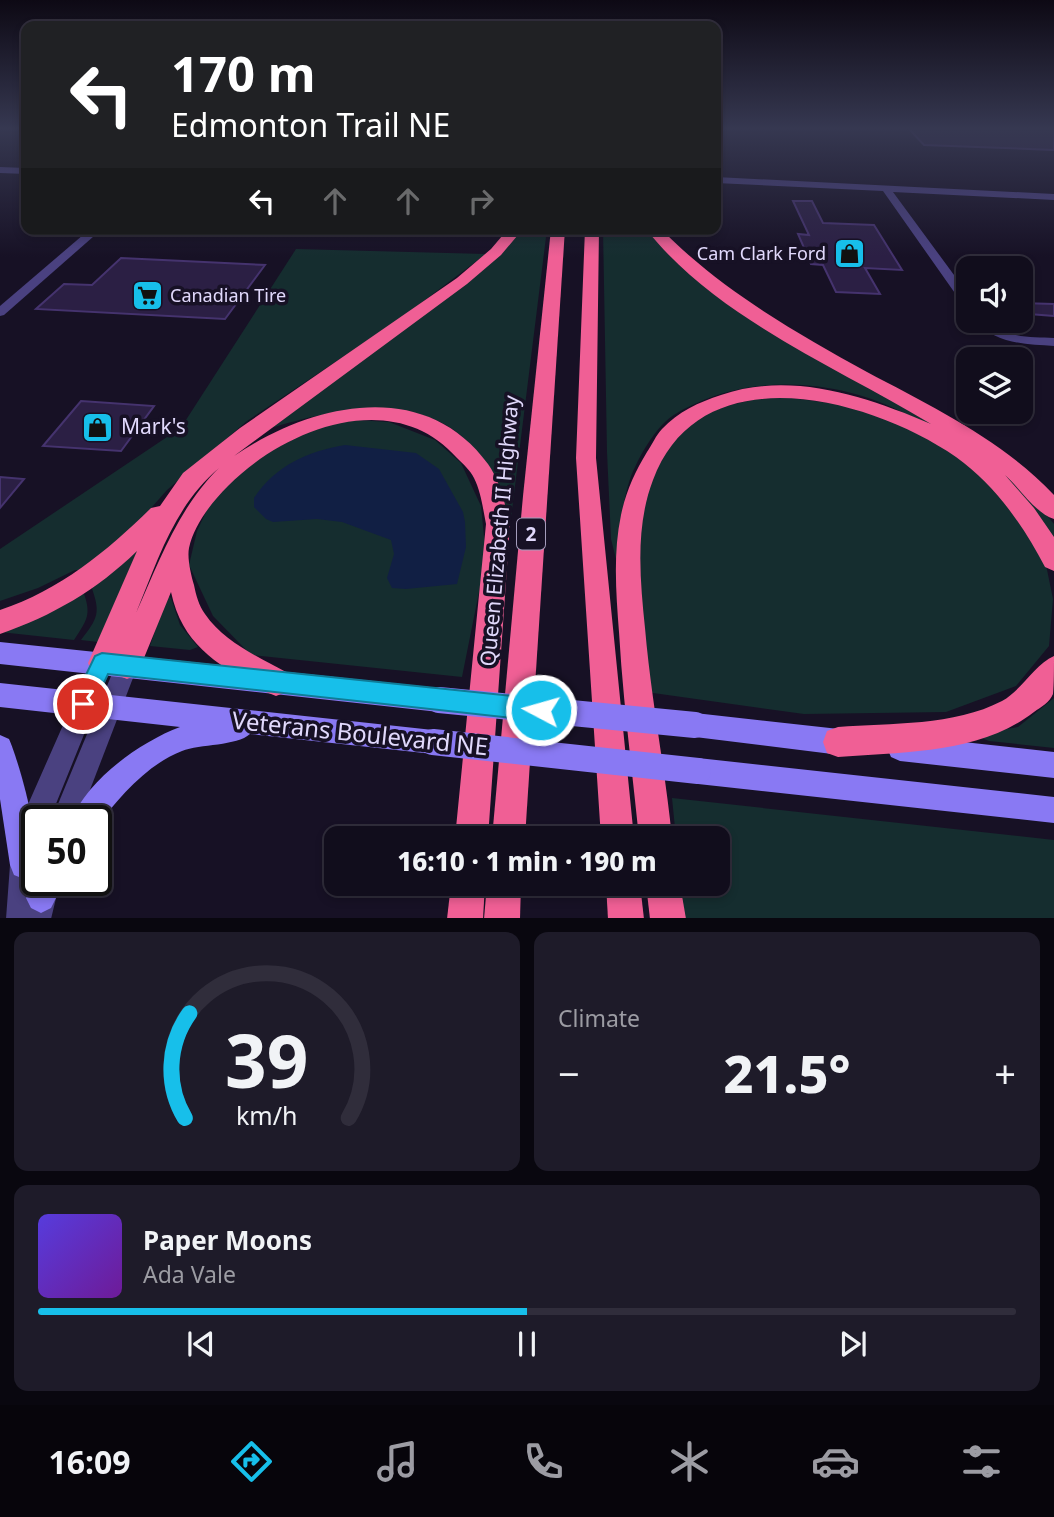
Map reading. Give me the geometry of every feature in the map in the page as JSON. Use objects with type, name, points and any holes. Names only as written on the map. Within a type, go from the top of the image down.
[{"type":"highway","points":[[0,622],[51,601],[103,568],[222,451],[462,281],[496,252],[511,235]]},
{"type":"highway","name":"Queen Elizabeth II Highway","points":[[509,826],[557,235]]},
{"type":"highway","points":[[592,235],[586,458],[617,826]]},
{"type":"highway","points":[[659,235],[686,262],[727,294],[789,334],[979,444],[1022,476],[1054,510]]},
{"type":"highway","points":[[654,826],[634,665],[628,587],[628,540],[632,509],[643,475],[666,435],[692,414],[723,400],[758,393],[798,391],[835,396],[891,412],[934,433],[1002,484],[1036,525],[1054,560]]},
{"type":"highway","points":[[114,664],[176,551],[186,527],[206,495],[231,468],[271,440],[317,420],[354,414],[394,415],[432,427],[466,450],[481,471],[498,524],[473,826]]},
{"type":"highway","points":[[114,664],[162,521],[178,496]]},
{"type":"highway","points":[[176,551],[182,599],[203,636],[218,649],[276,681]]},
{"type":"highway","points":[[838,742],[951,731],[1009,715],[1045,685],[1054,670]]},
{"type":"highway","points":[[465,918],[467,896]]},
{"type":"highway","points":[[502,918],[503,896]]},
{"type":"highway","points":[[624,896],[626,918]]},
{"type":"highway","points":[[665,896],[668,918]]},
{"type":"main road","name":"Veterans Boulevard NE","points":[[0,653],[1054,765]]},
{"type":"main road","name":"Veterans Boulevard NE","points":[[0,695],[1054,810]]},
{"type":"main road","points":[[96,805],[137,764],[167,745],[195,734],[266,724]]},
{"type":"main road","points":[[0,748],[8,767],[21,824]]},
{"type":"street","points":[[721,180],[1054,197]]},
{"type":"street","points":[[886,189],[956,286]]},
{"type":"street","points":[[0,312],[90,235]]},
{"type":"street","points":[[994,333],[1005,339],[1054,342]]},
{"type":"street","points":[[41,805],[95,706],[114,664]]},
{"type":"street","points":[[68,805],[95,706]]},
{"type":"green space","points":[[512,235],[546,235],[510,526],[493,477],[469,442],[444,424],[416,413],[386,409],[354,410],[291,422],[261,431]]},
{"type":"green space","points":[[603,235],[651,235],[677,261],[967,441],[1032,497],[1054,524],[1054,542],[1047,528],[1027,503],[929,429],[884,403],[831,388],[803,385],[749,387],[697,403],[670,418],[644,450],[631,476],[616,559],[611,539]]},
{"type":"green space","points":[[296,249],[486,254],[401,318],[247,421],[167,490],[122,541],[88,570],[75,570],[38,588],[0,601],[0,549],[184,423]]},
{"type":"green space","points":[[777,396],[866,408],[918,431],[970,464],[1008,501],[1044,555],[1053,599],[1049,646],[1016,686],[946,712],[804,714],[646,692],[638,554],[641,519],[649,486],[662,457],[698,418],[731,405]]},
{"type":"green space","points":[[357,420],[389,422],[435,440],[461,463],[481,506],[486,557],[462,677],[251,655],[213,616],[189,565],[197,531],[212,499],[234,472],[313,427]]},
{"type":"green space","points":[[140,546],[98,642],[81,640],[96,615],[91,586]]},
{"type":"green space","points":[[83,591],[88,612],[74,640],[0,632]]},
{"type":"green space","points":[[167,595],[171,598],[180,625],[198,647],[190,650],[150,646]]},
{"type":"green space","points":[[1054,698],[1054,748],[989,741],[974,735],[1018,727]]},
{"type":"green space","points":[[672,798],[1054,840],[1054,918],[683,918],[682,896],[730,896],[730,826],[675,826]]},
{"type":"water","points":[[345,445],[416,453],[439,469],[463,512],[465,522],[466,547],[457,584],[392,588],[387,578],[394,554],[391,540],[342,522],[317,519],[273,522],[254,507],[254,498],[262,487],[282,469],[318,451]]},
{"type":"building","name":"Cam Clark Ford","points":[[793,201],[812,201],[823,223],[874,225],[902,270],[865,268],[880,294],[836,292],[823,265],[811,264],[798,234],[809,235]]},
{"type":"building","name":"Canadian Tire","points":[[121,258],[265,265],[225,319],[36,309],[64,284],[92,285]]},
{"type":"building","points":[[1033,303],[1054,304],[1054,316],[1033,314]]},
{"type":"building","name":"Mark's","points":[[81,401],[154,406],[121,451],[43,446]]},
{"type":"building","points":[[0,477],[24,479],[0,508]]},
{"type":"place","name":"Cam Clark Ford","points":[[849,254]]},
{"type":"place","name":"Canadian Tire","points":[[147,296]]},
{"type":"place","name":"Mark's","points":[[98,427]]},
{"type":"route","points":[[83,704],[102,663],[541,710]]}]
